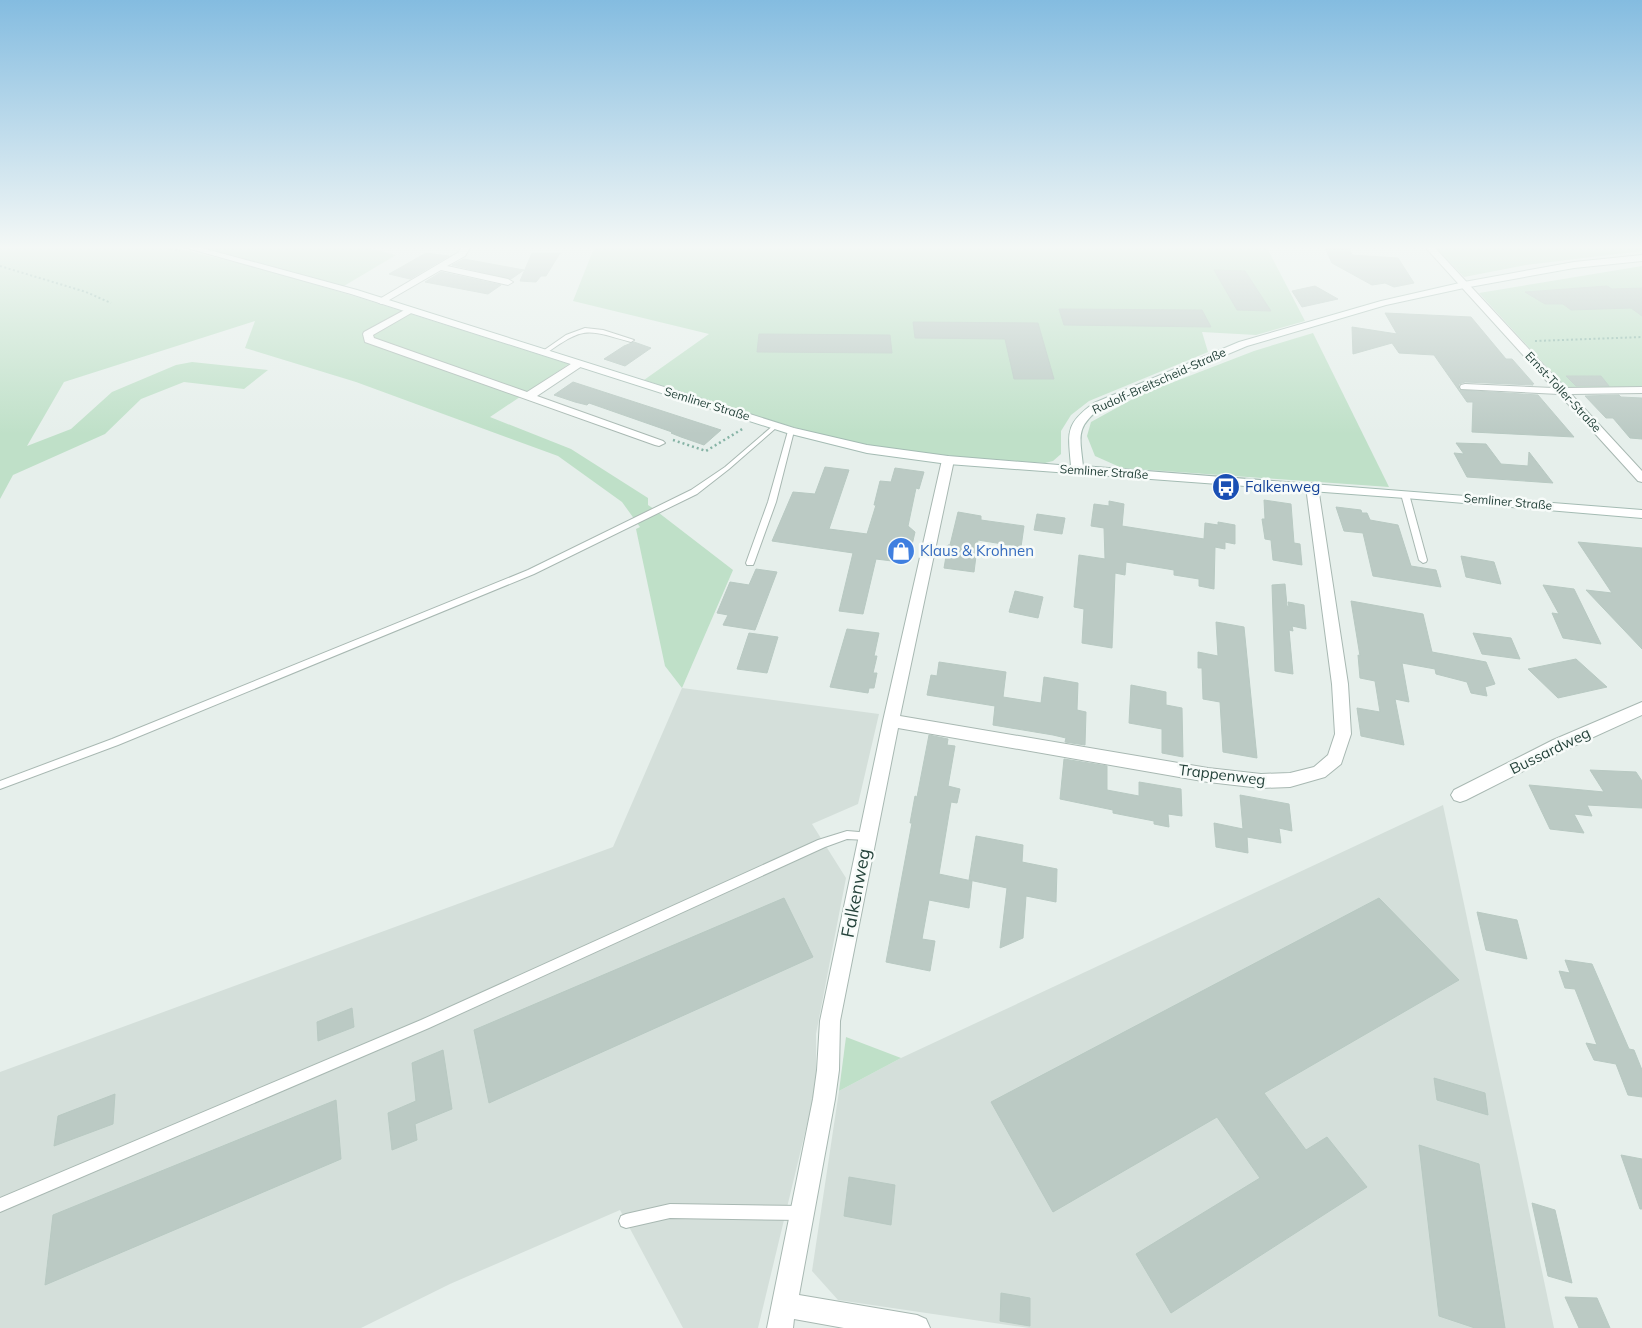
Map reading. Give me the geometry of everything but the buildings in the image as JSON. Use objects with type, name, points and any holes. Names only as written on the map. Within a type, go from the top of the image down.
[{"type":"street","points":[[410,310],[368,334],[370,340],[659,443]]},
{"type":"street","name":"Semliner Straße","points":[[410,310],[775,426],[867,450],[948,460],[1405,494],[1642,514]]},
{"type":"street","name":"Rudolf-Breitscheid-Straße","points":[[1077,470],[1074,435],[1082,417],[1098,405],[1243,344],[1360,310]]},
{"type":"street","name":"Ernst-Toller-Straße","points":[[1487,310],[1642,478]]},
{"type":"street","points":[[529,396],[578,364]]},
{"type":"street","points":[[1465,387],[1562,391],[1642,390]]},
{"type":"street","name":"Falkenweg","points":[[782,1317],[824,1099],[828,1070],[830,1021],[891,721],[948,460]]},
{"type":"street","name":"Trappenweg","points":[[891,721],[1208,775],[1261,781],[1290,780],[1319,772],[1335,759],[1343,734],[1340,684],[1312,487]]},
{"type":"street","name":"Bussardweg","points":[[1460,795],[1559,745],[1642,708]]},
{"type":"street","points":[[782,1317],[917,1328]]},
{"type":"lane","points":[[543,353],[575,331],[590,328],[631,340]]},
{"type":"lane","points":[[0,786],[114,742],[531,572],[694,492],[727,468],[775,426]]},
{"type":"lane","points":[[750,563],[772,502],[792,431]]},
{"type":"lane","points":[[1405,494],[1423,560]]},
{"type":"lane","points":[[0,1205],[425,1024],[822,843],[847,835],[868,836]]},
{"type":"lane","points":[[626,1221],[670,1211],[802,1213]]},
{"type":"path","points":[[1535,341],[1642,337]]},
{"type":"shaded area","points":[[682,688],[879,714],[858,804],[812,824],[846,878],[816,1034],[816,1087],[758,1328],[683,1328],[620,1210],[450,1284],[361,1328],[0,1328],[0,1072],[613,847]]},
{"type":"shaded area","points":[[1443,805],[1554,1328],[1029,1328],[838,1300],[812,1271],[839,1091],[901,1058]]},
{"type":"green space","points":[[0,310],[398,310],[569,364],[490,417],[571,449],[648,498],[648,505],[654,509],[635,520],[622,502],[558,456],[356,382],[245,348],[255,321],[64,382],[27,446],[71,429],[112,392],[176,365],[192,362],[268,370],[244,389],[184,382],[141,399],[105,434],[13,475],[0,499]]},
{"type":"green space","points":[[610,310],[1299,310],[1305,321],[1256,335],[1202,332],[1208,352],[1089,401],[1071,415],[1061,431],[1061,454],[1053,461],[1045,463],[939,455],[886,448],[834,438],[762,418],[644,380],[709,334]]},
{"type":"green space","points":[[1495,310],[1642,310],[1642,388],[1568,390]]},
{"type":"green space","points":[[1313,333],[1389,487],[1122,468],[1095,456],[1087,436],[1091,422],[1140,395],[1254,351]]},
{"type":"green space","points":[[659,513],[733,570],[682,688],[665,666],[636,529],[640,527],[637,523]]},
{"type":"green space","points":[[846,1037],[901,1058],[839,1091]]},
{"type":"place","name":"Falkenweg","points":[[1226,487]]},
{"type":"place","name":"Klaus & Krohnen","points":[[901,551]]}]
